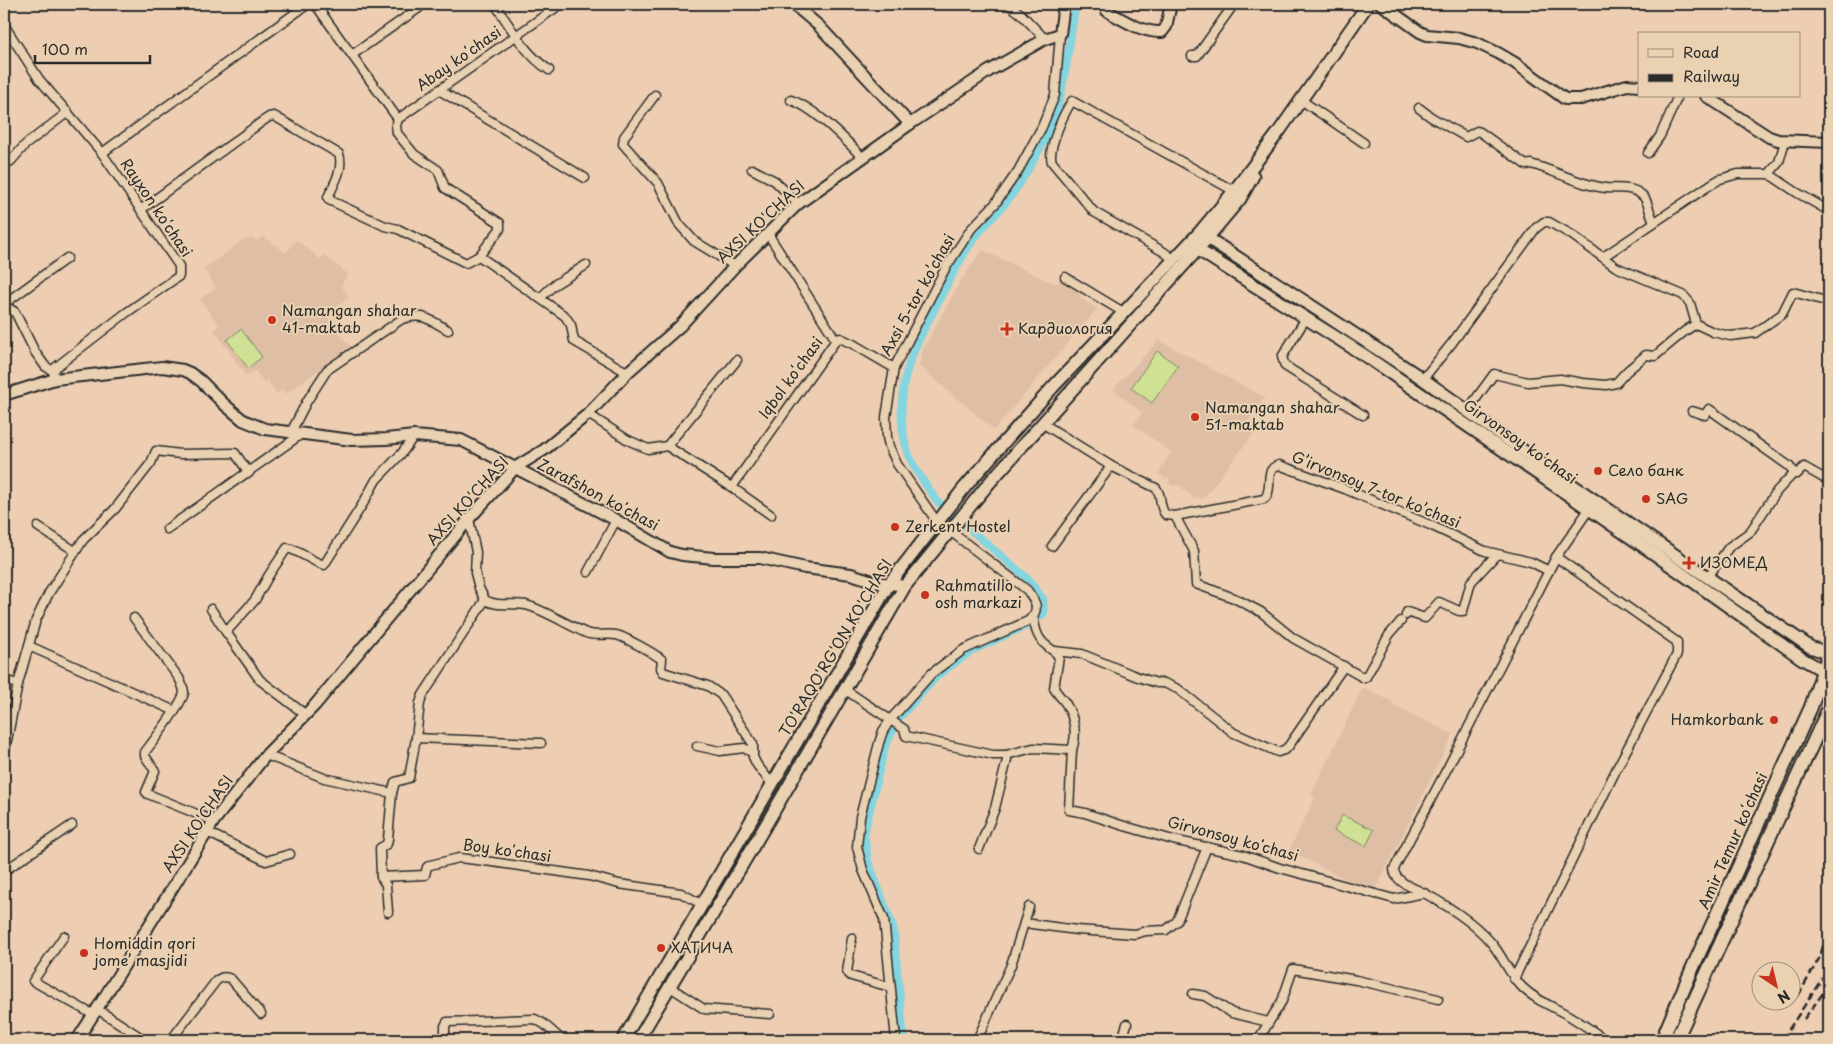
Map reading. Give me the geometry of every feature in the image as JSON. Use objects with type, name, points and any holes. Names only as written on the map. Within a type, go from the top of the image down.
[{"type":"main road","points":[[1203,235],[1278,133],[1368,4]]},
{"type":"main road","points":[[1193,246],[1240,199],[1278,133]]},
{"type":"main road","name":"Girvonsoy koʻchasi","points":[[1203,235],[1422,379],[1592,505],[1646,548],[1761,630],[1826,671]]},
{"type":"main road","name":"Girvonsoy koʻchasi","points":[[1193,246],[1367,357],[1810,647],[1829,653]]},
{"type":"main road","name":"TO'RAQO'RG'ON KO'CHASI","points":[[623,1040],[889,584],[937,522],[1053,387],[1173,260],[1193,246]]},
{"type":"main road","name":"TO'RAQO'RG'ON KO'CHASI","points":[[638,1040],[905,586],[950,530],[1042,423],[1116,344],[1193,246]]},
{"type":"main road","name":"Amir Temur koʻchasi","points":[[1662,1040],[1693,967],[1811,707],[1826,671],[1829,653]]},
{"type":"main road","name":"Amir Temur koʻchasi","points":[[1676,1040],[1829,708]]},
{"type":"main road","points":[[1693,967],[1708,973]]},
{"type":"street","points":[[102,153],[308,4]]},
{"type":"street","points":[[142,209],[269,117],[274,116],[339,154],[341,165],[328,198],[329,200],[385,226],[398,229],[466,263],[479,256],[500,229],[500,222],[445,188],[438,170],[414,154],[397,133],[398,119],[315,4]]},
{"type":"street","points":[[495,4],[515,36],[535,60],[549,70]]},
{"type":"street","name":"Abay koʻchasi","points":[[398,119],[561,4]]},
{"type":"street","points":[[793,4],[819,26],[910,124]]},
{"type":"street","points":[[1008,4],[1046,39]]},
{"type":"street","points":[[1060,34],[1064,4]]},
{"type":"street","points":[[1104,4],[1106,11],[1129,24],[1157,32],[1162,32],[1166,27],[1171,4]]},
{"type":"street","points":[[1192,56],[1198,56],[1234,4]]},
{"type":"street","points":[[1382,4],[1420,32],[1427,35],[1459,38],[1498,53],[1565,99],[1581,99],[1627,86],[1638,86]]},
{"type":"street","points":[[352,55],[419,8]]},
{"type":"street","name":"Rayxon koʻchasi","points":[[4,25],[40,79],[102,153],[142,209],[179,266],[179,276],[126,313],[56,367],[54,375]]},
{"type":"street","name":"AXSI KO'CHASI","points":[[77,1040],[214,821],[266,755],[306,715],[469,519],[516,468],[544,450],[588,414],[629,371],[680,326],[735,266],[798,204],[862,157],[989,71],[1046,39],[1060,34]]},
{"type":"street","name":"Аxsi 5-tor koʼchasi","points":[[937,522],[897,464],[886,437],[886,417],[894,368],[945,269],[971,229],[995,204],[1018,171],[1042,127],[1055,95],[1060,34]]},
{"type":"street","points":[[439,90],[584,178]]},
{"type":"street","points":[[655,94],[624,137],[624,144],[658,183],[679,224],[694,241],[735,266]]},
{"type":"street","points":[[1648,153],[1660,136],[1677,98]]},
{"type":"street","points":[[1709,98],[1769,137],[1778,140],[1829,142]]},
{"type":"street","points":[[791,100],[800,103],[840,135],[862,157]]},
{"type":"street","points":[[1301,100],[1364,143]]},
{"type":"street","points":[[1173,260],[1164,252],[1094,212],[1052,162],[1050,155],[1052,145],[1072,101],[1234,192]]},
{"type":"street","points":[[1419,108],[1466,137],[1477,131],[1480,132],[1526,165],[1531,164],[1604,188],[1627,188],[1634,190],[1645,199],[1654,221]]},
{"type":"street","points":[[4,165],[68,112]]},
{"type":"street","points":[[1769,174],[1778,162],[1785,140]]},
{"type":"street","points":[[752,169],[774,181],[798,204]]},
{"type":"street","points":[[1602,256],[1720,179],[1747,173],[1769,174],[1829,211]]},
{"type":"street","points":[[1422,379],[1452,343],[1540,224],[1544,222],[1549,222],[1572,236],[1616,267],[1682,296],[1690,303],[1696,324],[1713,332],[1730,336],[1755,333],[1782,314],[1792,292],[1829,302]]},
{"type":"street","points":[[768,234],[836,340]]},
{"type":"street","points":[[479,256],[569,320],[574,341],[623,370],[629,371]]},
{"type":"street","points":[[54,375],[35,352],[15,312],[4,304],[67,258]]},
{"type":"street","points":[[540,298],[554,285],[586,265]]},
{"type":"street","points":[[1065,277],[1123,312]]},
{"type":"street","points":[[291,432],[307,401],[327,370],[402,319],[413,315],[423,316],[448,330]]},
{"type":"street","points":[[1306,318],[1282,357],[1285,366],[1363,415]]},
{"type":"street","points":[[1466,411],[1494,374],[1528,382],[1560,379],[1606,385],[1616,383],[1646,355],[1655,356],[1696,324]]},
{"type":"street","name":"Iqbol koʻchasi","points":[[732,487],[836,340],[840,338],[853,344],[894,368]]},
{"type":"street","points":[[667,446],[737,360]]},
{"type":"street","name":"Zarafshon koʻchasi","points":[[4,395],[54,375],[162,367],[183,370],[190,372],[201,381],[243,420],[265,429],[352,440],[414,436],[461,440],[616,520],[670,552],[714,558],[760,558],[805,568],[851,574],[889,584],[905,586]]},
{"type":"street","points":[[1692,411],[1705,415],[1709,409],[1789,466],[1793,474]]},
{"type":"street","points":[[588,414],[628,440],[648,449],[667,446],[732,487],[771,515]]},
{"type":"street","points":[[1042,423],[1112,466],[1156,488],[1160,492],[1160,504],[1164,514],[1175,516],[1194,550],[1196,584],[1248,605],[1266,616],[1294,638],[1353,673],[1365,678],[1389,635],[1407,612],[1426,617],[1439,602],[1463,611],[1471,582],[1496,555]]},
{"type":"street","points":[[167,530],[303,433]]},
{"type":"street","points":[[226,632],[255,600],[287,548],[324,565],[376,480],[398,458],[414,436]]},
{"type":"street","points":[[4,756],[18,684],[36,620],[49,593],[75,551],[91,531],[115,510],[151,463],[156,451],[180,454],[234,453],[249,473]]},
{"type":"street","name":"Gʼirvonsoy 7-tor koʼchasi","points":[[1175,516],[1264,499],[1269,493],[1269,472],[1279,465],[1381,504],[1430,525],[1484,552],[1531,562],[1548,571]]},
{"type":"street","points":[[1052,546],[1112,466]]},
{"type":"street","points":[[1707,578],[1729,547],[1750,532],[1777,491],[1793,474],[1797,474],[1804,467],[1829,481]]},
{"type":"street","points":[[1592,505],[1548,571],[1450,766],[1394,869],[1394,874],[1398,879],[1453,910],[1485,936],[1496,948],[1514,979],[1524,989],[1540,1001],[1586,1026],[1606,1040]]},
{"type":"street","points":[[469,519],[476,552],[475,573],[479,588],[486,600],[498,605],[527,606],[587,633],[594,635],[618,635],[631,640],[661,658],[663,672],[708,686],[720,695],[753,744],[753,757],[761,771],[772,784]]},
{"type":"street","points":[[588,572],[616,520]]},
{"type":"street","points":[[38,527],[75,551]]},
{"type":"street","points":[[896,1040],[884,919],[863,870],[857,847],[860,817],[883,731],[894,722],[932,674],[948,661],[975,644],[1022,624],[1033,616],[1037,609],[1028,590],[950,530]]},
{"type":"street","points":[[1514,979],[1616,770],[1677,654],[1678,648],[1677,642],[1556,557]]},
{"type":"street","points":[[388,912],[386,885],[381,876],[380,848],[388,842],[392,793],[395,782],[409,778],[419,709],[423,695],[486,600]]},
{"type":"street","points":[[210,609],[260,680],[306,715]]},
{"type":"street","points":[[844,689],[904,729],[906,736],[994,755],[1006,755],[1033,748],[1072,750],[1076,738],[1075,728],[1067,705],[1054,688],[1059,656],[1044,644],[1035,628],[1033,616]]},
{"type":"street","points":[[134,618],[182,684],[184,693],[175,711],[145,752],[145,756],[155,770],[146,792],[214,821]]},
{"type":"street","points":[[29,646],[175,711]]},
{"type":"street","points":[[1055,651],[1082,654],[1138,677],[1157,683],[1170,684],[1234,733],[1278,752],[1288,747],[1344,666]]},
{"type":"street","points":[[4,680],[18,684]]},
{"type":"street","points":[[416,738],[540,743]]},
{"type":"street","points":[[697,746],[720,751],[744,748],[753,753]]},
{"type":"street","name":"Girvonsoy koʻchasi","points":[[1072,750],[1069,810],[1086,813],[1113,823],[1173,840],[1243,855],[1280,868],[1394,899],[1424,893]]},
{"type":"street","points":[[266,755],[324,778],[392,793]]},
{"type":"street","points":[[979,849],[994,808],[1007,760],[1006,755]]},
{"type":"street","points":[[4,871],[72,824]]},
{"type":"street","points":[[207,832],[266,861],[290,854]]},
{"type":"street","points":[[1024,923],[1053,928],[1108,933],[1136,934],[1146,931],[1168,930],[1177,921],[1207,847]]},
{"type":"street","name":"Boy koʻchasi","points":[[381,876],[425,875],[427,866],[459,858],[589,876],[619,884],[666,890],[681,893],[703,905]]},
{"type":"street","points":[[977,1040],[1011,965],[1029,907]]},
{"type":"street","points":[[64,936],[32,981],[96,1012],[145,1040]]},
{"type":"street","points":[[852,938],[847,972],[851,976],[890,987]]},
{"type":"street","points":[[1258,1040],[1282,1001],[1294,969],[1356,980],[1438,999]]},
{"type":"street","points":[[171,1040],[221,977],[231,979],[261,1014]]},
{"type":"street","points":[[670,987],[704,1009],[770,1014]]},
{"type":"street","points":[[1193,994],[1205,996],[1232,1013],[1268,1022]]},
{"type":"street","points":[[445,1040],[445,1024],[447,1022],[535,1019],[544,1024],[562,1040]]},
{"type":"street","points":[[1122,1040],[1127,1024]]},
{"type":"shaded area","name":"Namangan shahar 41-maktab","points":[[263,236],[286,253],[296,240],[320,259],[324,255],[348,274],[341,285],[349,298],[326,314],[351,346],[286,394],[283,390],[277,394],[267,380],[264,382],[255,371],[247,377],[214,330],[219,326],[200,299],[216,288],[204,269],[243,240],[254,238],[256,241]]},
{"type":"shaded area","name":"Кардиология","points":[[982,250],[1055,284],[1063,279],[1084,290],[1080,297],[1097,309],[994,430],[919,366],[923,349],[960,282]]},
{"type":"shaded area","name":"Namangan shahar 51-maktab","points":[[1159,340],[1265,398],[1249,420],[1258,428],[1202,500],[1198,496],[1195,499],[1177,484],[1175,486],[1168,483],[1170,479],[1167,477],[1166,479],[1158,474],[1171,452],[1133,425],[1142,413],[1113,389]]},
{"type":"shaded area","points":[[1363,687],[1393,702],[1392,705],[1453,734],[1376,889],[1352,882],[1289,851],[1315,797],[1311,795]]},
{"type":"green space","points":[[241,329],[262,357],[248,368],[227,340]]},
{"type":"green space","points":[[1157,351],[1178,366],[1152,403],[1131,388]]},
{"type":"green space","points":[[1342,815],[1374,830],[1366,846],[1334,831]]},
{"type":"waterway","points":[[904,1040],[893,927],[868,861],[864,834],[885,746],[899,718],[937,676],[973,650],[1034,622],[1044,613],[1043,599],[1027,578],[938,502],[919,475],[911,461],[906,446],[902,423],[903,387],[918,341],[958,264],[977,235],[1013,193],[1028,171],[1045,139],[1062,90],[1076,4]]},
{"type":"railway","points":[[1800,992],[1820,957],[1829,925]]},
{"type":"railway","points":[[1782,1040],[1829,968]]},
{"type":"railway","points":[[1804,1019],[1829,985]]},
{"type":"place","name":"Namangan shahar 41-maktab","points":[[272,320]]},
{"type":"place","name":"Кардиология","points":[[1007,329]]},
{"type":"place","name":"Namangan shahar 51-maktab","points":[[1195,417]]},
{"type":"place","name":"Село банк","points":[[1598,471]]},
{"type":"place","name":"SAG","points":[[1646,499]]},
{"type":"place","name":"Zerkent Hostel","points":[[895,527]]},
{"type":"place","name":"ИЗОМЕД","points":[[1689,563]]},
{"type":"place","name":"Rahmatillo osh markazi","points":[[925,595]]},
{"type":"place","name":"Hamkorbank","points":[[1774,720]]},
{"type":"place","name":"ХАТИЧА","points":[[661,948]]},
{"type":"place","name":"Homiddin qori jome’ masjidi","points":[[84,953]]}]
